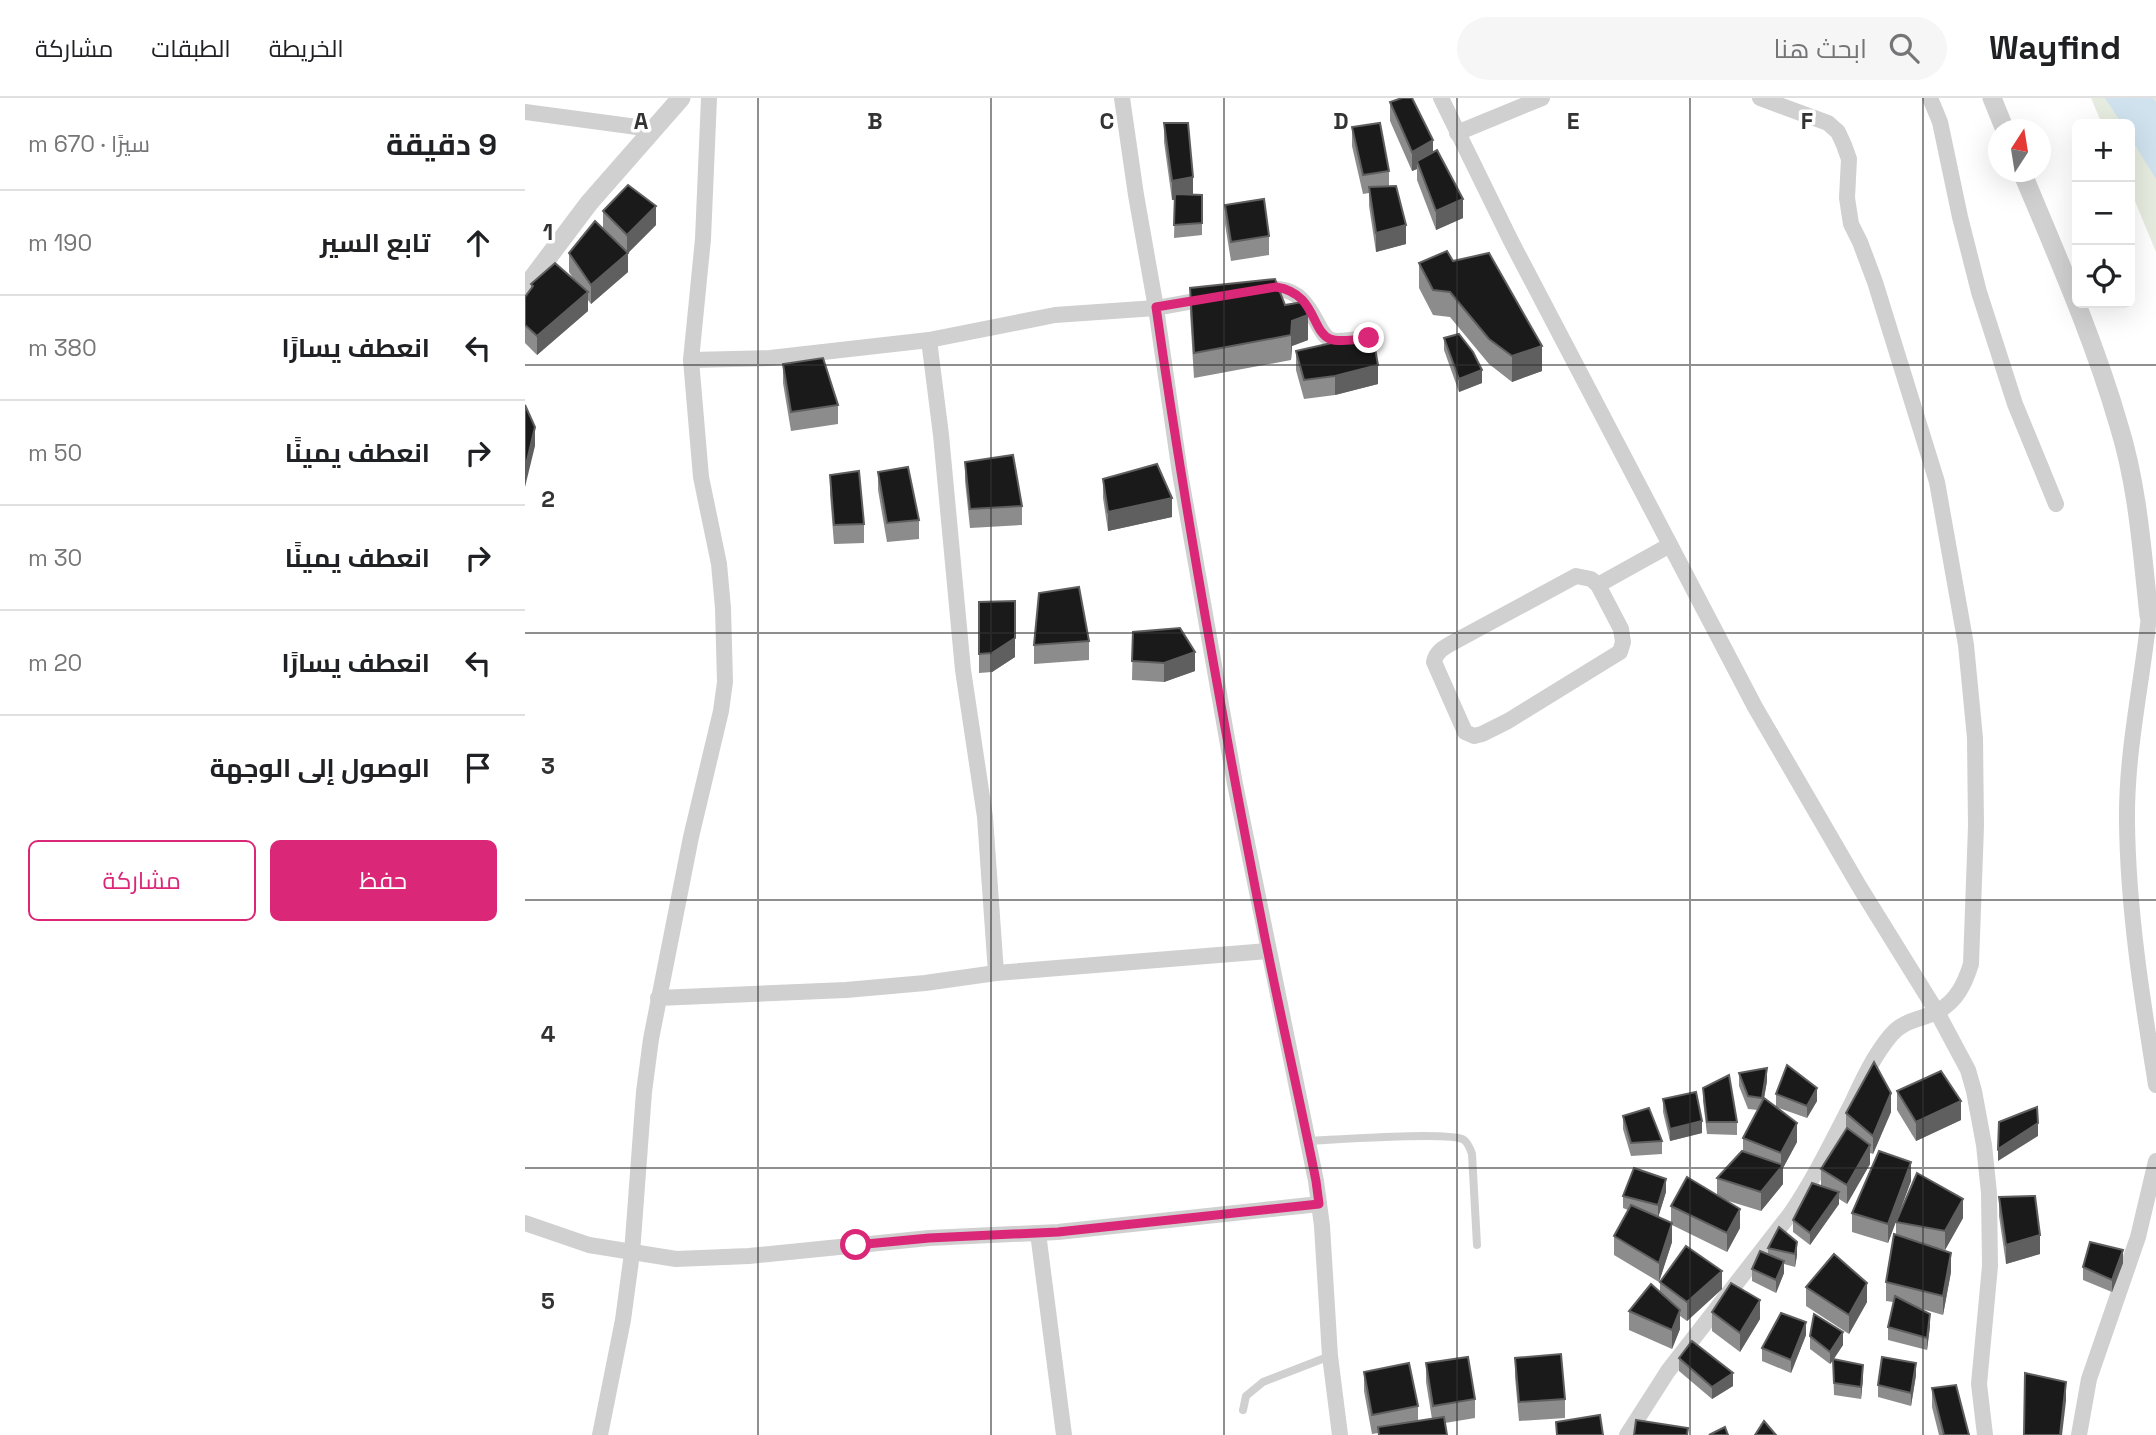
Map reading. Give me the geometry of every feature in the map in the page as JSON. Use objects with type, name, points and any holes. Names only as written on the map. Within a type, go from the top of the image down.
[{"type":"street","points":[[525,288],[589,203],[681,98]]},
{"type":"street","points":[[600,1435],[623,1320],[632,1253],[650,1039],[725,682],[719,564],[701,477],[691,360],[703,239],[709,98]]},
{"type":"street","points":[[1122,98],[1180,472],[1235,783],[1319,1204],[1330,1356],[1340,1435]]},
{"type":"street","points":[[1441,98],[1755,707],[1859,886],[1937,1012],[1968,1070],[1986,1157],[1989,1193],[1990,1266],[1979,1384],[1985,1435]]},
{"type":"street","points":[[1457,133],[1542,98]]},
{"type":"street","points":[[1627,1435],[1668,1371],[1808,1188],[1870,1067],[1892,1033],[1912,1020],[1937,1012],[1952,1001],[1965,983],[1971,964],[1974,927],[1975,738],[1966,645],[1937,482],[1871,272],[1851,224],[1847,198],[1849,159],[1844,145],[1838,132],[1828,123],[1760,98]]},
{"type":"street","points":[[1930,98],[1940,122],[1979,292],[2015,404],[2056,504]]},
{"type":"street","points":[[1993,98],[2001,119]]},
{"type":"street","points":[[525,112],[652,129]]},
{"type":"street","points":[[2026,182],[2078,305],[2120,426],[2133,485],[2153,616],[2136,710],[2127,820],[2135,939],[2156,1085]]},
{"type":"street","points":[[691,360],[770,358],[929,340],[1055,315],[1156,307],[1276,287],[1285,289],[1307,303],[1324,335],[1332,341],[1369,338]]},
{"type":"street","points":[[929,340],[941,435],[963,670],[985,817],[996,973]]},
{"type":"street","points":[[1598,585],[1670,545]]},
{"type":"street","points":[[1576,576],[1591,579],[1598,585],[1621,629],[1623,642],[1620,652],[1499,726],[1474,736],[1465,732],[1434,662],[1435,656],[1441,650],[1576,576]]},
{"type":"street","points":[[658,998],[846,990],[996,973],[1268,951]]},
{"type":"street","points":[[2078,1435],[2089,1379],[2138,1237],[2156,1161]]},
{"type":"street","points":[[525,1223],[589,1245],[676,1259],[748,1256],[929,1238],[1038,1233],[1319,1204]]},
{"type":"street","points":[[1038,1233],[1064,1435]]},
{"type":"lane","points":[[1308,1141],[1433,1136],[1462,1139],[1469,1145],[1472,1154],[1477,1245]]},
{"type":"lane","points":[[1243,1410],[1246,1396],[1263,1382],[1330,1356]]},
{"type":"shaded area","points":[[2091,98],[2156,98],[2156,252],[2135,201],[2135,119],[2100,119]]},
{"type":"water","points":[[2105,98],[2153,98],[2156,102],[2156,179],[2135,145],[2135,119],[2119,119]]},
{"type":"building","points":[[1412,98],[1433,140],[1412,152],[1390,102]]},
{"type":"building","points":[[1164,123],[1188,123],[1193,177],[1172,181]]},
{"type":"building","points":[[1380,123],[1389,171],[1363,175],[1352,127]]},
{"type":"building","points":[[1437,150],[1463,199],[1436,211],[1417,161]]},
{"type":"building","points":[[628,185],[656,206],[627,235],[603,211]]},
{"type":"building","points":[[1396,186],[1406,225],[1376,233],[1369,187]]},
{"type":"building","points":[[1175,194],[1202,195],[1202,223],[1174,225]]},
{"type":"building","points":[[1264,199],[1269,236],[1231,242],[1225,205]]},
{"type":"building","points":[[595,221],[628,253],[591,285],[569,253]]},
{"type":"building","points":[[1447,251],[1453,261],[1489,253],[1542,346],[1512,356],[1489,339],[1450,292],[1433,290],[1419,263]]},
{"type":"building","points":[[555,263],[588,292],[537,336],[525,325],[525,297],[533,286],[531,284]]},
{"type":"building","points":[[1275,279],[1285,305],[1302,302],[1308,315],[1292,321],[1291,335],[1194,353],[1190,288]]},
{"type":"building","points":[[1459,334],[1473,352],[1482,370],[1459,379],[1444,338]]},
{"type":"building","points":[[1363,336],[1366,341],[1374,343],[1378,365],[1335,376],[1304,380],[1296,351]]},
{"type":"building","points":[[823,358],[838,405],[791,412],[783,364]]},
{"type":"building","points":[[525,405],[535,427],[525,469]]},
{"type":"building","points":[[1013,455],[1022,506],[970,509],[965,462]]},
{"type":"building","points":[[1157,464],[1172,498],[1108,512],[1103,479]]},
{"type":"building","points":[[908,467],[919,520],[887,523],[878,472]]},
{"type":"building","points":[[859,471],[864,524],[834,525],[830,475]]},
{"type":"building","points":[[1079,587],[1089,641],[1034,645],[1039,593]]},
{"type":"building","points":[[1015,601],[1015,638],[992,653],[979,654],[979,602]]},
{"type":"building","points":[[1180,628],[1195,652],[1164,663],[1132,661],[1133,632]]},
{"type":"building","points":[[1874,1062],[1891,1093],[1873,1136],[1846,1113]]},
{"type":"building","points":[[1787,1065],[1817,1088],[1807,1106],[1776,1094]]},
{"type":"building","points":[[1767,1068],[1762,1098],[1748,1096],[1739,1073]]},
{"type":"building","points":[[1941,1071],[1961,1101],[1916,1122],[1897,1091]]},
{"type":"building","points":[[1729,1075],[1737,1122],[1707,1122],[1703,1088]]},
{"type":"building","points":[[1696,1092],[1702,1121],[1670,1129],[1663,1099]]},
{"type":"building","points":[[1764,1098],[1797,1123],[1781,1153],[1743,1138]]},
{"type":"building","points":[[2037,1107],[2038,1123],[1998,1149],[1999,1122]]},
{"type":"building","points":[[1649,1108],[1662,1141],[1631,1143],[1623,1116]]},
{"type":"building","points":[[1847,1128],[1870,1145],[1847,1185],[1821,1169]]},
{"type":"building","points":[[1742,1151],[1783,1165],[1761,1192],[1717,1178]]},
{"type":"building","points":[[1879,1151],[1911,1162],[1888,1224],[1852,1213]]},
{"type":"building","points":[[1634,1168],[1666,1179],[1658,1205],[1623,1196]]},
{"type":"building","points":[[1917,1173],[1963,1199],[1945,1231],[1896,1222]]},
{"type":"building","points":[[1687,1177],[1740,1209],[1727,1233],[1671,1206]]},
{"type":"building","points":[[1812,1183],[1839,1192],[1810,1233],[1793,1220]]},
{"type":"building","points":[[2035,1196],[2040,1235],[2006,1245],[1999,1197]]},
{"type":"building","points":[[1631,1205],[1672,1223],[1659,1263],[1614,1236]]},
{"type":"building","points":[[1779,1227],[1797,1242],[1795,1254],[1768,1248]]},
{"type":"building","points":[[1894,1234],[1951,1253],[1943,1296],[1886,1282]]},
{"type":"building","points":[[2090,1242],[2123,1250],[2112,1280],[2083,1267]]},
{"type":"building","points":[[1686,1246],[1722,1271],[1687,1302],[1660,1282]]},
{"type":"building","points":[[1760,1251],[1784,1261],[1776,1280],[1752,1269]]},
{"type":"building","points":[[1834,1254],[1867,1283],[1849,1315],[1806,1287]]},
{"type":"building","points":[[1731,1283],[1760,1300],[1740,1333],[1712,1312]]},
{"type":"building","points":[[1651,1284],[1680,1310],[1672,1330],[1629,1311]]},
{"type":"building","points":[[1895,1296],[1930,1314],[1927,1338],[1888,1327]]},
{"type":"building","points":[[1781,1313],[1806,1322],[1791,1360],[1762,1348]]},
{"type":"building","points":[[1814,1314],[1843,1332],[1830,1352],[1810,1336]]},
{"type":"building","points":[[1692,1341],[1733,1373],[1712,1387],[1679,1358]]},
{"type":"building","points":[[1561,1354],[1565,1399],[1519,1402],[1515,1358]]},
{"type":"building","points":[[1468,1357],[1475,1399],[1433,1406],[1426,1363]]},
{"type":"building","points":[[1882,1357],[1916,1363],[1911,1393],[1878,1385]]},
{"type":"building","points":[[1833,1359],[1863,1365],[1861,1387],[1834,1383]]},
{"type":"building","points":[[1409,1363],[1418,1406],[1372,1415],[1364,1372]]},
{"type":"building","points":[[2025,1373],[2066,1382],[2060,1435],[2024,1435]]},
{"type":"building","points":[[1956,1385],[1969,1435],[1944,1435],[1932,1388]]},
{"type":"building","points":[[1600,1415],[1603,1435],[1557,1435],[1556,1422]]},
{"type":"building","points":[[1444,1417],[1447,1435],[1379,1435],[1378,1427]]},
{"type":"building","points":[[1636,1420],[1688,1428],[1687,1435],[1634,1435]]},
{"type":"building","points":[[1764,1421],[1776,1435],[1755,1435]]},
{"type":"building","points":[[1725,1427],[1728,1435],[1709,1435]]},
{"type":"route","points":[[856,1245],[929,1238],[1058,1232],[1319,1204],[1235,783],[1180,472],[1156,307],[1276,287],[1285,289],[1307,303],[1324,335],[1332,341],[1369,338]]}]
